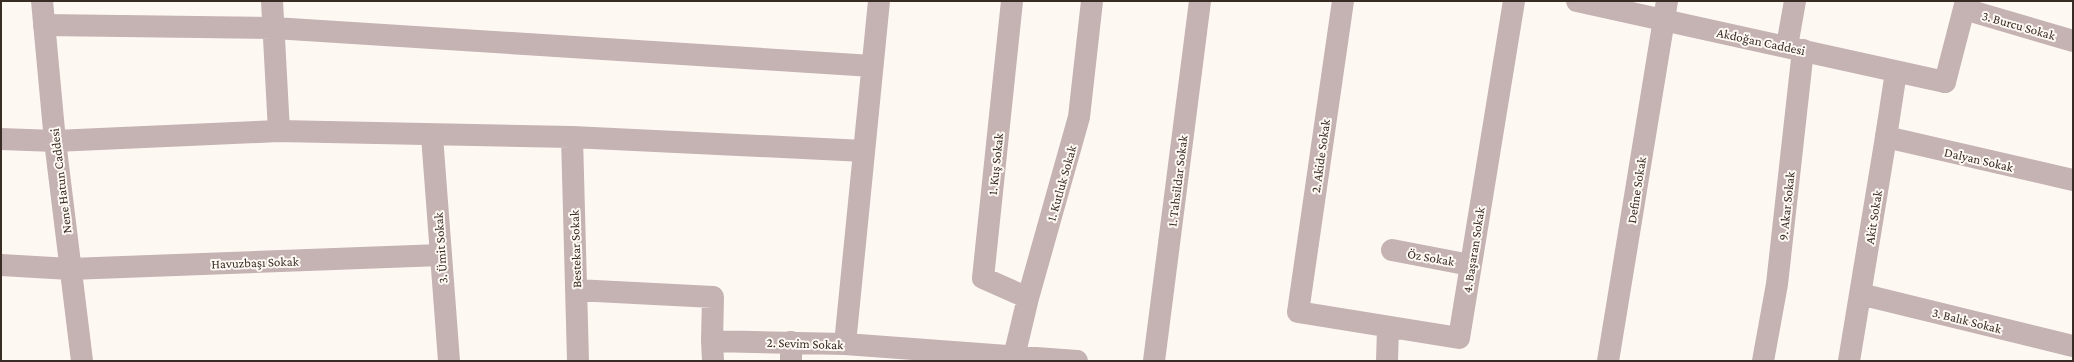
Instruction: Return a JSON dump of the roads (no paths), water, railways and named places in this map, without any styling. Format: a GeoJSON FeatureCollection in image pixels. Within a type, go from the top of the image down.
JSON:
{"type":"FeatureCollection","features":[{"type":"Feature","properties":{"kind":"street","name":"Nene Hatun Caddesi"},"geometry":{"type":"LineString","coordinates":[[42,1],[55,141],[82,361]]}},
{"type":"Feature","properties":{"kind":"street"},"geometry":{"type":"LineString","coordinates":[[272,1],[279,131]]}},
{"type":"Feature","properties":{"kind":"street"},"geometry":{"type":"LineString","coordinates":[[845,344],[879,1]]}},
{"type":"Feature","properties":{"kind":"street","name":"1. Kuş Sokak"},"geometry":{"type":"LineString","coordinates":[[1012,1],[983,278],[1028,298]]}},
{"type":"Feature","properties":{"kind":"street","name":"1. Kutluk Sokak"},"geometry":{"type":"LineString","coordinates":[[1013,359],[1028,298],[1079,117],[1092,1]]}},
{"type":"Feature","properties":{"kind":"street","name":"1. Tahsildar Sokak"},"geometry":{"type":"LineString","coordinates":[[1154,361],[1200,1]]}},
{"type":"Feature","properties":{"kind":"street","name":"2. Akide Sokak"},"geometry":{"type":"LineString","coordinates":[[1298,312],[1343,1]]}},
{"type":"Feature","properties":{"kind":"street","name":"4. Başaran Sokak"},"geometry":{"type":"LineString","coordinates":[[1298,312],[1388,328],[1458,338],[1514,1]]}},
{"type":"Feature","properties":{"kind":"street","name":"Akdoğan Caddesi"},"geometry":{"type":"LineString","coordinates":[[1577,1],[1666,10],[1795,48],[1945,82],[1965,5]]}},
{"type":"Feature","properties":{"kind":"street","name":"9. Akar Sokak"},"geometry":{"type":"LineString","coordinates":[[1763,361],[1777,284],[1795,48],[1795,1]]}},
{"type":"Feature","properties":{"kind":"street","name":"3. Burcu Sokak"},"geometry":{"type":"LineString","coordinates":[[1965,5],[2073,41]]}},
{"type":"Feature","properties":{"kind":"street","name":"Define Sokak"},"geometry":{"type":"LineString","coordinates":[[1608,361],[1666,10]]}},
{"type":"Feature","properties":{"kind":"street"},"geometry":{"type":"LineString","coordinates":[[44,25],[274,28],[872,66]]}},
{"type":"Feature","properties":{"kind":"street","name":"Akit Sokak"},"geometry":{"type":"LineString","coordinates":[[1849,361],[1896,72]]}},
{"type":"Feature","properties":{"kind":"street"},"geometry":{"type":"LineString","coordinates":[[1,139],[55,141],[279,131],[432,136],[572,137],[864,152]]}},
{"type":"Feature","properties":{"kind":"street","name":"3. Ümit Sokak"},"geometry":{"type":"LineString","coordinates":[[432,136],[449,361]]}},
{"type":"Feature","properties":{"kind":"street","name":"Bestekar Sokak"},"geometry":{"type":"LineString","coordinates":[[572,137],[578,361]]}},
{"type":"Feature","properties":{"kind":"street","name":"Dalyan Sokak"},"geometry":{"type":"LineString","coordinates":[[1886,137],[2073,180]]}},
{"type":"Feature","properties":{"kind":"street","name":"Öz Sokak"},"geometry":{"type":"LineString","coordinates":[[1392,250],[1470,264]]}},
{"type":"Feature","properties":{"kind":"street","name":"Havuzbaşı Sokak"},"geometry":{"type":"LineString","coordinates":[[1,265],[70,269],[441,255]]}},
{"type":"Feature","properties":{"kind":"street","name":"2. Sevim Sokak"},"geometry":{"type":"LineString","coordinates":[[576,290],[713,297],[712,351],[791,352],[845,344],[1013,359],[1077,361]]}},
{"type":"Feature","properties":{"kind":"street","name":"3. Balık Sokak"},"geometry":{"type":"LineString","coordinates":[[1860,294],[2073,346]]}},
{"type":"Feature","properties":{"kind":"street"},"geometry":{"type":"LineString","coordinates":[[1386,361],[1388,328]]}}]}
